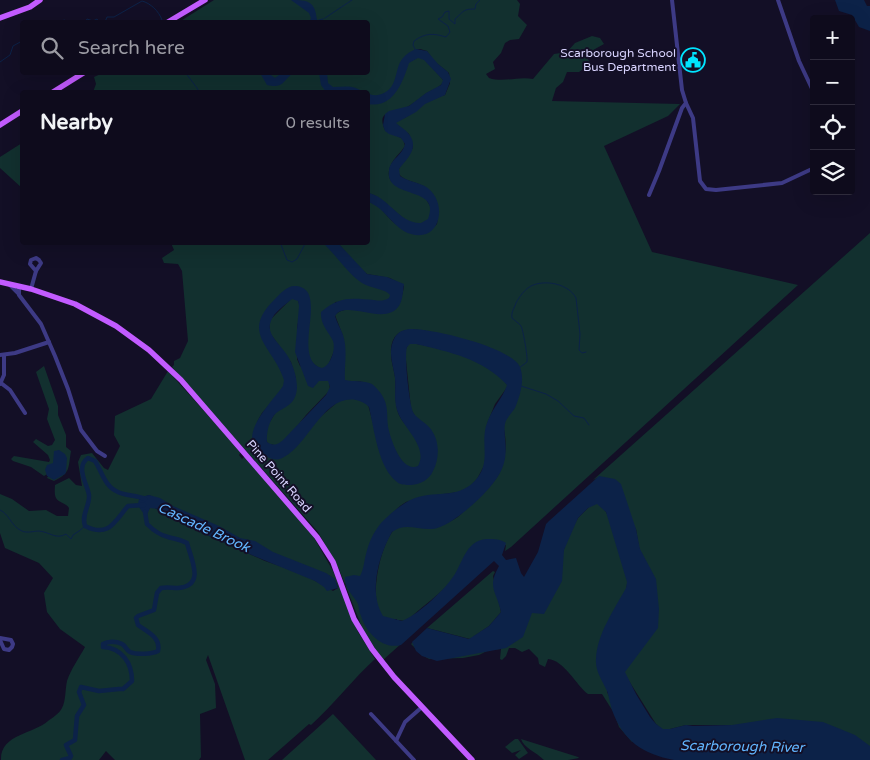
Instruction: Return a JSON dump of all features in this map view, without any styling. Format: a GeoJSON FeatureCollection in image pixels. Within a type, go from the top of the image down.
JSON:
{"type":"FeatureCollection","features":[{"type":"Feature","properties":{"kind":"main road"},"geometry":{"type":"LineString","coordinates":[[0,18],[40,0]]}},
{"type":"Feature","properties":{"kind":"main road"},"geometry":{"type":"LineString","coordinates":[[171,20],[203,0]]}},
{"type":"Feature","properties":{"kind":"main road"},"geometry":{"type":"LineString","coordinates":[[56,90],[80,75]]}},
{"type":"Feature","properties":{"kind":"main road"},"geometry":{"type":"LineString","coordinates":[[0,125],[20,112]]}},
{"type":"Feature","properties":{"kind":"main road","name":"Pine Point Road"},"geometry":{"type":"LineString","coordinates":[[0,282],[31,289],[64,300],[105,320],[144,346],[181,380],[317,536],[333,562],[356,624],[368,644],[382,664],[472,760]]}},
{"type":"Feature","properties":{"kind":"street"},"geometry":{"type":"LineString","coordinates":[[672,0],[682,90],[693,116],[700,181],[706,189],[716,190],[782,183],[810,170]]}},
{"type":"Feature","properties":{"kind":"street"},"geometry":{"type":"LineString","coordinates":[[778,0],[796,53],[810,83]]}},
{"type":"Feature","properties":{"kind":"street"},"geometry":{"type":"LineString","coordinates":[[649,195],[660,171],[682,108],[686,103]]}},
{"type":"Feature","properties":{"kind":"street"},"geometry":{"type":"LineString","coordinates":[[31,289],[36,271]]}},
{"type":"Feature","properties":{"kind":"street"},"geometry":{"type":"LineString","coordinates":[[8,284],[38,320],[65,381],[81,430],[97,451],[105,456]]}},
{"type":"Feature","properties":{"kind":"street"},"geometry":{"type":"LineString","coordinates":[[19,286],[19,295]]}},
{"type":"Feature","properties":{"kind":"street"},"geometry":{"type":"LineString","coordinates":[[25,413],[19,407],[10,390],[1,384],[4,375],[2,355],[22,352],[49,342]]}},
{"type":"Feature","properties":{"kind":"street"},"geometry":{"type":"LineString","coordinates":[[396,741],[405,722],[422,707]]}},
{"type":"Feature","properties":{"kind":"street"},"geometry":{"type":"LineString","coordinates":[[371,714],[414,760]]}},
{"type":"Feature","properties":{"kind":"green space"},"geometry":{"type":"Polygon","coordinates":[[[214,0],[517,0],[520,4],[518,16],[527,25],[519,39],[510,40],[505,43],[501,53],[493,62],[495,69],[486,74],[489,78],[506,80],[533,79],[554,54],[567,52],[575,43],[592,36],[600,38],[604,44],[595,49],[587,58],[591,63],[579,72],[567,72],[563,82],[556,88],[552,101],[680,104],[668,116],[604,146],[652,252],[798,285],[511,547],[505,551],[506,545],[501,547],[499,544],[502,541],[486,542],[475,546],[469,551],[457,574],[449,583],[439,594],[411,617],[397,622],[397,619],[384,618],[378,609],[376,585],[381,557],[390,535],[401,525],[432,528],[448,523],[461,515],[492,483],[499,474],[504,460],[506,444],[502,422],[516,400],[521,377],[517,367],[509,358],[485,347],[448,339],[448,336],[421,330],[403,331],[397,335],[392,342],[391,360],[395,377],[397,411],[421,442],[423,448],[420,464],[413,470],[409,470],[398,456],[386,427],[383,406],[372,387],[363,382],[344,383],[341,380],[344,364],[343,336],[335,315],[344,310],[354,309],[375,313],[393,310],[400,302],[404,286],[390,278],[367,274],[357,266],[340,245],[370,245],[370,202],[378,207],[397,225],[414,233],[426,232],[437,224],[438,212],[433,195],[425,187],[405,179],[398,173],[400,166],[413,146],[409,134],[394,122],[396,119],[405,118],[427,100],[445,95],[450,83],[449,73],[434,61],[427,51],[414,50],[444,81],[440,86],[426,93],[409,106],[388,113],[383,118],[385,130],[403,139],[405,146],[389,169],[391,181],[402,188],[423,194],[430,206],[430,219],[424,225],[417,225],[409,222],[376,196],[370,194],[370,90],[94,90],[96,84],[94,77],[98,75],[370,75],[370,20],[182,20],[214,0]]]}},
{"type":"Feature","properties":{"kind":"green space"},"geometry":{"type":"Polygon","coordinates":[[[20,144],[20,186],[0,168],[0,157],[20,144]]]}},
{"type":"Feature","properties":{"kind":"green space"},"geometry":{"type":"Polygon","coordinates":[[[870,233],[870,748],[741,725],[686,725],[662,729],[656,724],[624,673],[640,553],[636,529],[599,477],[593,480],[870,233]]]}},
{"type":"Feature","properties":{"kind":"green space"},"geometry":{"type":"Polygon","coordinates":[[[172,245],[328,245],[393,294],[387,301],[335,302],[334,351],[325,373],[308,359],[306,292],[265,312],[278,363],[285,380],[284,388],[258,420],[253,439],[265,454],[319,418],[340,400],[356,398],[367,401],[382,456],[426,479],[415,416],[411,409],[405,351],[409,343],[441,349],[478,361],[495,371],[508,386],[495,404],[487,424],[486,462],[477,479],[470,487],[459,492],[422,497],[400,506],[381,524],[363,576],[345,584],[402,643],[383,660],[363,630],[339,569],[318,532],[172,367],[174,361],[180,358],[188,341],[182,271],[178,264],[164,263],[162,258],[174,250],[172,245]]]}},
{"type":"Feature","properties":{"kind":"green space"},"geometry":{"type":"Polygon","coordinates":[[[292,298],[297,298],[301,309],[297,327],[297,359],[300,366],[329,381],[330,390],[306,415],[281,446],[268,444],[265,436],[268,425],[296,379],[291,362],[270,333],[269,321],[292,298]]]}},
{"type":"Feature","properties":{"kind":"green space"},"geometry":{"type":"Polygon","coordinates":[[[44,366],[58,406],[58,415],[66,435],[66,447],[71,451],[68,469],[54,481],[47,478],[51,472],[44,476],[31,467],[11,459],[14,456],[49,462],[50,460],[48,455],[33,442],[36,439],[48,446],[52,445],[55,440],[47,419],[49,409],[36,372],[44,366]]]}},
{"type":"Feature","properties":{"kind":"green space"},"geometry":{"type":"Polygon","coordinates":[[[168,371],[241,452],[239,455],[242,459],[245,456],[313,536],[333,571],[358,632],[375,659],[328,709],[268,760],[245,760],[208,655],[206,660],[215,684],[216,708],[200,714],[201,757],[199,760],[115,760],[106,751],[99,760],[1,760],[2,751],[12,740],[42,725],[61,710],[66,684],[85,647],[60,629],[47,612],[44,593],[53,578],[39,563],[5,548],[0,533],[0,494],[12,499],[29,511],[46,510],[57,516],[68,516],[69,508],[56,498],[55,485],[69,478],[76,485],[82,486],[78,462],[81,455],[92,453],[104,468],[108,470],[120,446],[114,435],[115,416],[151,399],[168,371]],[[149,495],[139,499],[145,516],[151,506],[196,530],[265,561],[303,574],[333,591],[338,588],[331,576],[322,574],[243,540],[149,495]]]}},
{"type":"Feature","properties":{"kind":"green space"},"geometry":{"type":"Polygon","coordinates":[[[598,502],[609,518],[628,579],[607,692],[635,739],[632,742],[619,727],[614,713],[602,694],[588,694],[565,668],[554,660],[548,659],[545,667],[539,664],[538,658],[529,649],[522,652],[515,648],[509,648],[502,660],[500,659],[501,649],[489,650],[479,655],[463,658],[429,659],[411,644],[414,641],[431,658],[530,613],[560,562],[568,536],[578,518],[591,505],[598,502]]]}},
{"type":"Feature","properties":{"kind":"green space"},"geometry":{"type":"Polygon","coordinates":[[[493,571],[495,572],[493,576],[501,612],[489,626],[470,639],[427,628],[493,571]]]}},
{"type":"Feature","properties":{"kind":"green space"},"geometry":{"type":"Polygon","coordinates":[[[333,714],[376,760],[282,760],[333,714]]]}},
{"type":"Feature","properties":{"kind":"green space"},"geometry":{"type":"Polygon","coordinates":[[[515,739],[518,739],[528,753],[519,759],[515,755],[521,750],[512,753],[505,747],[515,739]]]}},
{"type":"Feature","properties":{"kind":"green space"},"geometry":{"type":"Polygon","coordinates":[[[521,739],[579,758],[544,760],[527,747],[521,739]]]}},
{"type":"Feature","properties":{"kind":"water"},"geometry":{"type":"Polygon","coordinates":[[[291,0],[302,0],[310,3],[317,20],[310,20],[309,13],[291,0]]]}},
{"type":"Feature","properties":{"kind":"water"},"geometry":{"type":"Polygon","coordinates":[[[835,0],[864,0],[867,6],[870,6],[870,31],[859,27],[855,20],[855,15],[839,11],[835,0]]]}},
{"type":"Feature","properties":{"kind":"water"},"geometry":{"type":"Polygon","coordinates":[[[416,49],[427,51],[448,72],[451,79],[445,95],[425,104],[416,112],[396,123],[408,133],[413,143],[411,152],[399,169],[400,176],[428,188],[436,198],[439,206],[438,222],[428,233],[421,235],[411,234],[399,228],[380,209],[370,203],[370,194],[382,199],[406,219],[421,223],[428,219],[430,208],[427,201],[395,186],[390,180],[390,167],[405,144],[401,138],[385,131],[383,125],[385,114],[389,111],[409,106],[426,93],[441,85],[443,80],[424,60],[418,58],[409,63],[404,78],[396,92],[384,102],[370,104],[370,94],[378,95],[390,89],[400,63],[406,55],[416,49]]]}},
{"type":"Feature","properties":{"kind":"water"},"geometry":{"type":"Polygon","coordinates":[[[261,75],[271,75],[275,78],[279,75],[291,75],[280,85],[267,85],[261,75]]]}},
{"type":"Feature","properties":{"kind":"water"},"geometry":{"type":"Polygon","coordinates":[[[319,75],[327,75],[328,83],[333,87],[352,87],[359,90],[325,90],[321,85],[319,75]]]}},
{"type":"Feature","properties":{"kind":"water","name":"Scarborough River"},"geometry":{"type":"Polygon","coordinates":[[[325,245],[340,245],[367,274],[387,277],[404,284],[401,302],[394,311],[386,314],[377,314],[348,310],[340,311],[335,316],[342,333],[346,352],[345,380],[372,384],[383,397],[386,403],[388,427],[393,442],[399,455],[407,465],[412,467],[418,466],[420,453],[415,439],[402,421],[396,406],[391,347],[398,333],[412,329],[436,332],[470,340],[487,346],[514,360],[520,367],[521,372],[522,383],[519,398],[505,424],[506,451],[498,477],[475,503],[448,523],[432,529],[402,527],[392,532],[379,562],[377,574],[376,596],[383,616],[402,621],[435,598],[454,575],[469,549],[479,540],[495,539],[506,543],[502,555],[506,560],[516,558],[524,577],[538,552],[546,524],[599,476],[615,479],[621,484],[636,529],[640,549],[656,579],[659,609],[658,628],[625,672],[636,694],[656,724],[663,729],[670,729],[686,725],[732,725],[777,718],[823,722],[855,735],[870,746],[870,760],[674,760],[644,750],[628,738],[612,710],[596,663],[599,640],[626,588],[627,582],[606,512],[597,504],[588,508],[578,518],[564,550],[562,581],[544,614],[532,613],[523,637],[506,648],[437,661],[422,656],[416,651],[412,642],[427,628],[469,639],[489,626],[501,612],[493,584],[495,573],[499,566],[494,561],[401,645],[387,645],[371,634],[363,622],[358,604],[346,585],[345,577],[360,576],[368,546],[374,534],[381,523],[397,509],[415,498],[457,492],[471,484],[478,477],[484,465],[486,426],[507,385],[498,376],[465,358],[416,344],[410,344],[407,347],[407,379],[413,412],[433,432],[438,449],[437,460],[431,474],[427,479],[418,484],[402,484],[391,476],[381,458],[369,407],[363,402],[356,400],[345,400],[325,412],[293,451],[281,459],[275,460],[265,455],[253,442],[252,435],[258,420],[283,386],[284,380],[259,331],[264,312],[287,288],[296,286],[306,290],[310,299],[311,311],[308,339],[309,352],[313,362],[322,368],[325,367],[330,361],[334,345],[323,324],[321,312],[334,303],[346,299],[382,301],[389,298],[390,295],[385,291],[365,285],[347,270],[325,245]],[[292,299],[272,318],[270,326],[274,339],[291,362],[297,388],[292,402],[276,413],[271,420],[267,442],[275,445],[285,438],[326,395],[330,387],[328,381],[319,381],[313,388],[308,386],[295,352],[298,301],[292,299]]]}},
{"type":"Feature","properties":{"kind":"water"},"geometry":{"type":"Polygon","coordinates":[[[59,450],[67,458],[66,472],[54,480],[47,476],[45,470],[47,465],[53,463],[54,451],[59,450]]]}},
{"type":"Feature","properties":{"kind":"water"},"geometry":{"type":"Polygon","coordinates":[[[149,495],[160,498],[240,538],[255,541],[273,552],[326,573],[335,579],[338,588],[327,591],[315,581],[196,530],[159,509],[150,508],[146,517],[138,503],[141,497],[149,495]]]}},
{"type":"Feature","properties":{"kind":"waterway"},"geometry":{"type":"LineString","coordinates":[[325,18],[352,0]]}},
{"type":"Feature","properties":{"kind":"waterway"},"geometry":{"type":"LineString","coordinates":[[416,51],[413,45],[414,41],[418,38],[429,34],[446,37],[450,32],[448,26],[438,19],[445,12],[449,11],[449,19],[455,24],[455,19],[464,11],[475,9],[476,4],[480,0]]}},
{"type":"Feature","properties":{"kind":"waterway"},"geometry":{"type":"LineString","coordinates":[[106,20],[107,17],[114,17],[142,1],[154,8],[162,20]]}},
{"type":"Feature","properties":{"kind":"waterway"},"geometry":{"type":"LineString","coordinates":[[86,20],[90,20]]}},
{"type":"Feature","properties":{"kind":"waterway"},"geometry":{"type":"LineString","coordinates":[[0,62],[10,55],[13,46],[20,42]]}},
{"type":"Feature","properties":{"kind":"waterway"},"geometry":{"type":"LineString","coordinates":[[187,75],[198,90]]}},
{"type":"Feature","properties":{"kind":"waterway"},"geometry":{"type":"LineString","coordinates":[[281,245],[287,260],[292,262],[297,259],[304,245]]}},
{"type":"Feature","properties":{"kind":"waterway"},"geometry":{"type":"LineString","coordinates":[[519,368],[527,362],[526,350],[521,326],[512,318],[512,314],[522,293],[529,287],[537,284],[556,284],[573,293],[576,298],[580,334],[579,350],[582,353],[586,352]]}},
{"type":"Feature","properties":{"kind":"waterway"},"geometry":{"type":"LineString","coordinates":[[521,386],[546,394],[558,401],[574,416],[584,418],[589,425]]}},
{"type":"Feature","properties":{"kind":"waterway"},"geometry":{"type":"LineString","coordinates":[[144,505],[128,506],[115,523],[105,529],[93,529],[85,526],[84,518],[89,495],[82,470],[84,462],[88,458],[95,461],[107,483],[114,490],[145,499]]}},
{"type":"Feature","properties":{"kind":"waterway"},"geometry":{"type":"LineString","coordinates":[[0,510],[6,514],[17,528],[25,532],[39,531],[56,536],[66,534],[71,539],[73,535],[85,526]]}},
{"type":"Feature","properties":{"kind":"waterway","name":"Cascade Brook"},"geometry":{"type":"LineString","coordinates":[[62,760],[71,756],[66,745],[75,740],[77,716],[84,705],[79,692],[81,687],[99,691],[123,689],[132,681],[132,674],[125,658],[116,650],[103,647],[103,644],[117,642],[130,652],[136,654],[158,651],[155,638],[138,625],[136,618],[154,610],[157,593],[161,588],[187,586],[194,577],[193,564],[187,543],[162,535],[154,530],[147,524],[145,512]]}},
{"type":"Feature","properties":{"kind":"place","name":"Scarborough School Bus Department"},"geometry":{"type":"Point","coordinates":[693,60]}}]}
